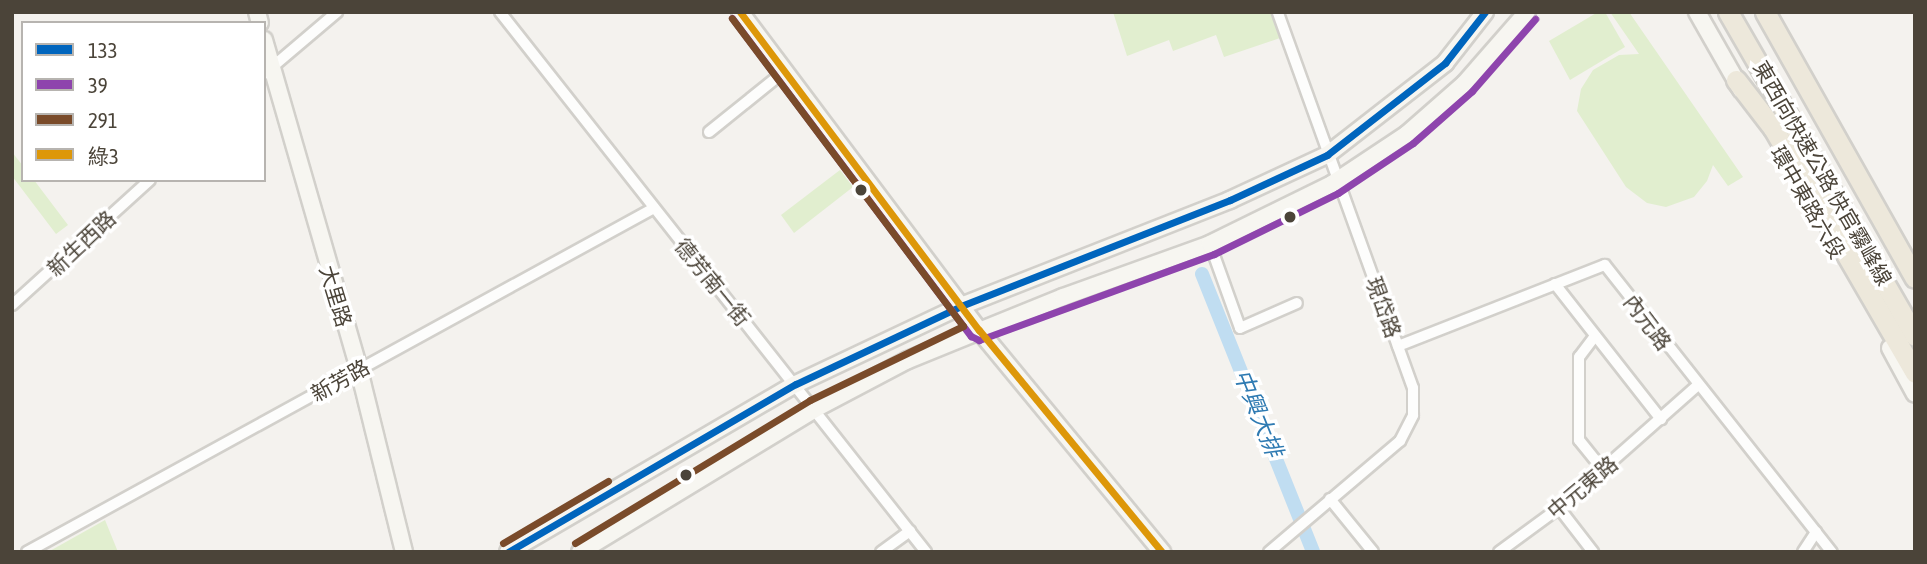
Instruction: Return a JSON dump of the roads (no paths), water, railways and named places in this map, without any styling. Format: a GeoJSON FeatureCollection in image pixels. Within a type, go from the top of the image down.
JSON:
{"type":"FeatureCollection","features":[{"type":"Feature","properties":{"kind":"highway","name":"東西向快速公路 快官霧峰線"},"geometry":{"type":"LineString","coordinates":[[1730,12],[1915,336]]}},
{"type":"Feature","properties":{"kind":"highway","name":"東西向快速公路 快官霧峰線"},"geometry":{"type":"LineString","coordinates":[[1765,12],[1915,278]]}},
{"type":"Feature","properties":{"kind":"highway"},"geometry":{"type":"LineString","coordinates":[[1736,80],[1787,152],[1915,373]]}},
{"type":"Feature","properties":{"kind":"street"},"geometry":{"type":"LineString","coordinates":[[268,70],[337,12]]}},
{"type":"Feature","properties":{"kind":"street","name":"德芳南一街"},"geometry":{"type":"LineString","coordinates":[[500,12],[926,552]]}},
{"type":"Feature","properties":{"kind":"street"},"geometry":{"type":"LineString","coordinates":[[740,12],[979,330],[1162,552]]}},
{"type":"Feature","properties":{"kind":"street","name":"現岱路"},"geometry":{"type":"LineString","coordinates":[[1269,552],[1407,430],[1413,388],[1338,180],[1326,155],[1278,12]]}},
{"type":"Feature","properties":{"kind":"street"},"geometry":{"type":"LineString","coordinates":[[508,552],[796,384],[961,306],[1230,200],[1326,155],[1445,63],[1485,12]]}},
{"type":"Feature","properties":{"kind":"street"},"geometry":{"type":"LineString","coordinates":[[580,552],[815,409],[908,360],[979,330],[1210,244],[1338,180],[1407,134],[1465,83],[1527,12]]}},
{"type":"Feature","properties":{"kind":"street","name":"環中東路六段"},"geometry":{"type":"LineString","coordinates":[[1697,12],[1915,394]]}},
{"type":"Feature","properties":{"kind":"street","name":"環中東路六段"},"geometry":{"type":"LineString","coordinates":[[1730,12],[1915,321]]}},
{"type":"Feature","properties":{"kind":"street","name":"大里路"},"geometry":{"type":"LineString","coordinates":[[268,70],[359,370],[404,552]]}},
{"type":"Feature","properties":{"kind":"street"},"geometry":{"type":"LineString","coordinates":[[709,132],[786,70]]}},
{"type":"Feature","properties":{"kind":"street","name":"新生西路"},"geometry":{"type":"LineString","coordinates":[[12,305],[148,182]]}},
{"type":"Feature","properties":{"kind":"street","name":"新芳路"},"geometry":{"type":"LineString","coordinates":[[27,552],[654,208]]}},
{"type":"Feature","properties":{"kind":"street"},"geometry":{"type":"LineString","coordinates":[[1210,244],[1240,328],[1297,303]]}},
{"type":"Feature","properties":{"kind":"street","name":"內元路"},"geometry":{"type":"LineString","coordinates":[[1398,346],[1605,265],[1697,386],[1832,552]]}},
{"type":"Feature","properties":{"kind":"street"},"geometry":{"type":"LineString","coordinates":[[1555,284],[1661,419]]}},
{"type":"Feature","properties":{"kind":"street"},"geometry":{"type":"LineString","coordinates":[[1595,336],[1580,357],[1579,440],[1603,470]]}},
{"type":"Feature","properties":{"kind":"street","name":"中元東路"},"geometry":{"type":"LineString","coordinates":[[1499,552],[1559,508],[1697,386]]}},
{"type":"Feature","properties":{"kind":"street"},"geometry":{"type":"LineString","coordinates":[[1331,499],[1373,552]]}},
{"type":"Feature","properties":{"kind":"street"},"geometry":{"type":"LineString","coordinates":[[1559,508],[1593,552]]}},
{"type":"Feature","properties":{"kind":"street"},"geometry":{"type":"LineString","coordinates":[[881,552],[909,531]]}},
{"type":"Feature","properties":{"kind":"street"},"geometry":{"type":"LineString","coordinates":[[1803,552],[1816,532]]}},
{"type":"Feature","properties":{"kind":"waterway","name":"中興大排"},"geometry":{"type":"LineString","coordinates":[[1202,274],[1313,552]]}}]}
